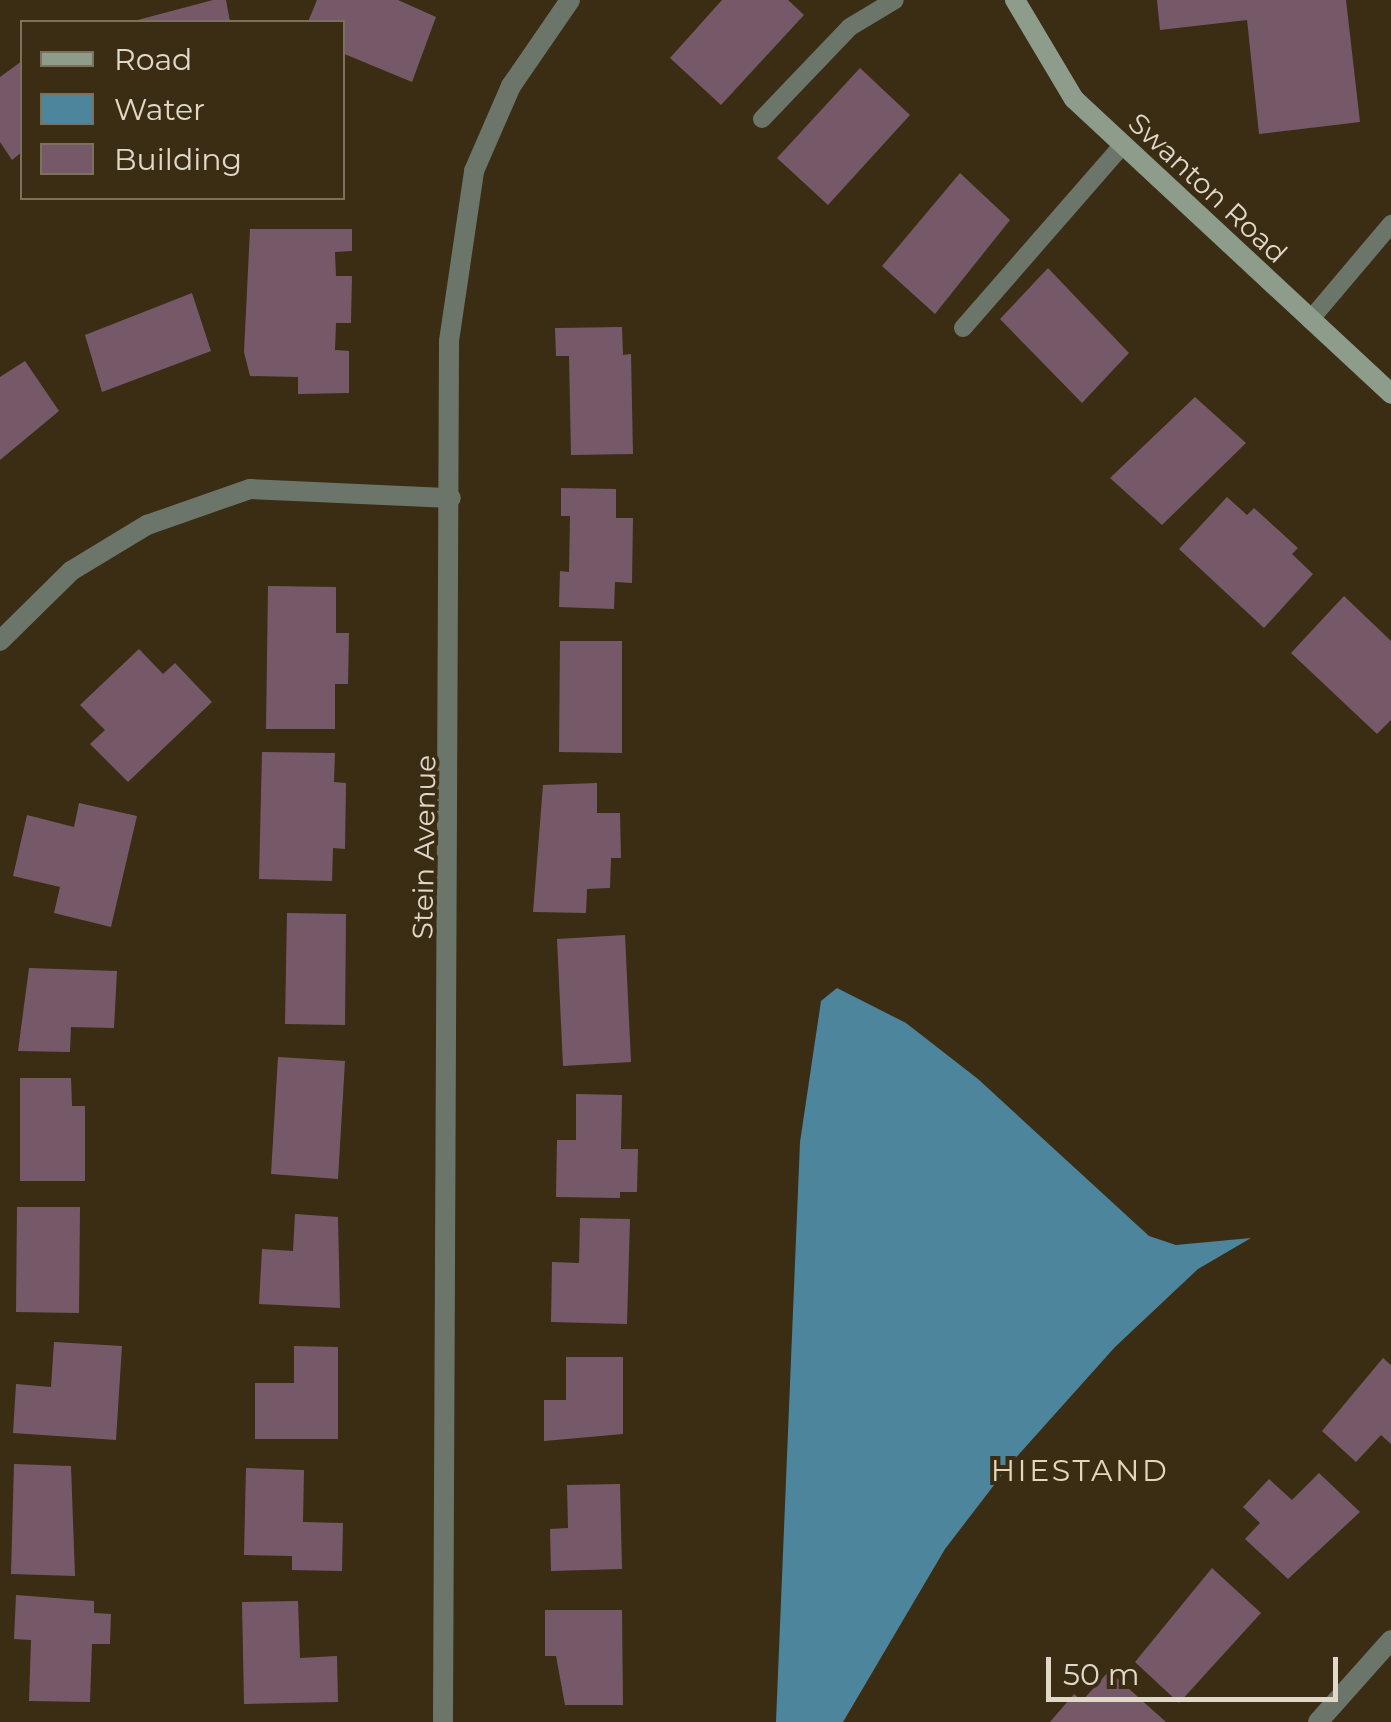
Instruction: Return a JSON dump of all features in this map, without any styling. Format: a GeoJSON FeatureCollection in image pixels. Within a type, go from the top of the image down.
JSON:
{"type":"FeatureCollection","features":[{"type":"Feature","properties":{"kind":"street","name":"Swanton Road"},"geometry":{"type":"LineString","coordinates":[[1015,0],[1074,99],[1121,147],[1391,394]]}},
{"type":"Feature","properties":{"kind":"street","name":"Stein Avenue"},"geometry":{"type":"LineString","coordinates":[[443,1722],[450,341],[465,211],[491,126],[558,4]]}},
{"type":"Feature","properties":{"kind":"street"},"geometry":{"type":"LineString","coordinates":[[0,641],[71,572],[132,534],[250,489],[451,498]]}},
{"type":"Feature","properties":{"kind":"street"},"geometry":{"type":"LineString","coordinates":[[1318,1722],[1391,1640]]}},
{"type":"Feature","properties":{"kind":"lane"},"geometry":{"type":"LineString","coordinates":[[762,119],[850,27],[895,0]]}},
{"type":"Feature","properties":{"kind":"lane"},"geometry":{"type":"LineString","coordinates":[[963,328],[1121,147]]}},
{"type":"Feature","properties":{"kind":"lane"},"geometry":{"type":"LineString","coordinates":[[1310,320],[1391,224]]}},
{"type":"Feature","properties":{"kind":"water"},"geometry":{"type":"Polygon","coordinates":[[[837,988],[906,1023],[978,1079],[1149,1236],[1176,1245],[1251,1238],[1198,1269],[1115,1347],[1011,1463],[945,1549],[843,1722],[776,1722],[800,1142],[821,1001],[837,988]]]}},
{"type":"Feature","properties":{"kind":"building"},"geometry":{"type":"Polygon","coordinates":[[[226,0],[230,20],[138,20],[226,0]]]}},
{"type":"Feature","properties":{"kind":"building"},"geometry":{"type":"Polygon","coordinates":[[[317,0],[398,0],[436,17],[412,82],[345,54],[345,20],[309,20],[317,0]]]}},
{"type":"Feature","properties":{"kind":"building"},"geometry":{"type":"Polygon","coordinates":[[[722,0],[788,0],[804,15],[721,105],[670,58],[722,0]]]}},
{"type":"Feature","properties":{"kind":"building"},"geometry":{"type":"Polygon","coordinates":[[[1157,0],[1346,0],[1360,122],[1259,134],[1247,20],[1160,30],[1157,0]]]}},
{"type":"Feature","properties":{"kind":"building"},"geometry":{"type":"Polygon","coordinates":[[[20,62],[20,154],[12,160],[0,142],[0,77],[20,62]]]}},
{"type":"Feature","properties":{"kind":"building"},"geometry":{"type":"Polygon","coordinates":[[[860,68],[910,115],[828,205],[777,158],[860,68]]]}},
{"type":"Feature","properties":{"kind":"building"},"geometry":{"type":"Polygon","coordinates":[[[960,173],[1010,220],[935,314],[882,266],[960,173]]]}},
{"type":"Feature","properties":{"kind":"building"},"geometry":{"type":"Polygon","coordinates":[[[250,229],[352,229],[352,251],[335,252],[336,276],[352,276],[351,323],[336,323],[335,350],[349,351],[349,393],[298,394],[298,377],[250,376],[244,352],[250,229]]]}},
{"type":"Feature","properties":{"kind":"building"},"geometry":{"type":"Polygon","coordinates":[[[1048,268],[1129,353],[1082,403],[1000,319],[1048,268]]]}},
{"type":"Feature","properties":{"kind":"building"},"geometry":{"type":"Polygon","coordinates":[[[192,293],[211,351],[102,392],[85,335],[192,293]]]}},
{"type":"Feature","properties":{"kind":"building"},"geometry":{"type":"Polygon","coordinates":[[[622,327],[623,355],[631,354],[633,454],[571,455],[569,356],[556,356],[555,328],[622,327]]]}},
{"type":"Feature","properties":{"kind":"building"},"geometry":{"type":"Polygon","coordinates":[[[25,361],[59,411],[0,460],[0,377],[25,361]]]}},
{"type":"Feature","properties":{"kind":"building"},"geometry":{"type":"Polygon","coordinates":[[[1195,397],[1246,443],[1162,525],[1110,478],[1195,397]]]}},
{"type":"Feature","properties":{"kind":"building"},"geometry":{"type":"Polygon","coordinates":[[[561,488],[616,489],[616,518],[633,518],[632,583],[615,582],[614,609],[559,607],[560,571],[569,572],[570,516],[561,516],[561,488]]]}},
{"type":"Feature","properties":{"kind":"building"},"geometry":{"type":"Polygon","coordinates":[[[1227,497],[1247,515],[1254,508],[1298,548],[1292,554],[1313,574],[1264,628],[1179,549],[1227,497]]]}},
{"type":"Feature","properties":{"kind":"building"},"geometry":{"type":"Polygon","coordinates":[[[268,586],[336,587],[336,633],[349,633],[348,684],[335,684],[335,729],[266,729],[268,586]]]}},
{"type":"Feature","properties":{"kind":"building"},"geometry":{"type":"Polygon","coordinates":[[[1344,596],[1391,641],[1391,720],[1377,734],[1291,653],[1344,596]]]}},
{"type":"Feature","properties":{"kind":"building"},"geometry":{"type":"Polygon","coordinates":[[[560,641],[622,641],[622,753],[559,752],[560,641]]]}},
{"type":"Feature","properties":{"kind":"building"},"geometry":{"type":"Polygon","coordinates":[[[139,649],[163,674],[175,663],[212,702],[128,782],[90,744],[105,730],[80,705],[139,649]]]}},
{"type":"Feature","properties":{"kind":"building"},"geometry":{"type":"Polygon","coordinates":[[[262,752],[335,753],[334,782],[346,783],[345,849],[333,848],[332,881],[259,879],[262,752]]]}},
{"type":"Feature","properties":{"kind":"building"},"geometry":{"type":"Polygon","coordinates":[[[597,783],[597,813],[620,813],[621,858],[611,858],[610,888],[587,889],[586,913],[533,912],[543,785],[597,783]]]}},
{"type":"Feature","properties":{"kind":"building"},"geometry":{"type":"Polygon","coordinates":[[[79,803],[137,816],[111,927],[54,913],[60,887],[13,876],[27,815],[74,827],[79,803]]]}},
{"type":"Feature","properties":{"kind":"building"},"geometry":{"type":"Polygon","coordinates":[[[287,913],[346,914],[345,1025],[285,1024],[287,913]]]}},
{"type":"Feature","properties":{"kind":"building"},"geometry":{"type":"Polygon","coordinates":[[[625,935],[631,1062],[563,1066],[557,939],[625,935]]]}},
{"type":"Feature","properties":{"kind":"building"},"geometry":{"type":"Polygon","coordinates":[[[29,968],[117,971],[114,1028],[71,1027],[70,1052],[18,1051],[29,968]]]}},
{"type":"Feature","properties":{"kind":"building"},"geometry":{"type":"Polygon","coordinates":[[[278,1057],[345,1061],[338,1179],[271,1174],[278,1057]]]}},
{"type":"Feature","properties":{"kind":"building"},"geometry":{"type":"Polygon","coordinates":[[[20,1078],[71,1078],[72,1106],[85,1106],[85,1181],[20,1181],[20,1078]]]}},
{"type":"Feature","properties":{"kind":"building"},"geometry":{"type":"Polygon","coordinates":[[[576,1094],[622,1095],[621,1149],[638,1149],[637,1192],[620,1192],[620,1198],[556,1197],[557,1140],[576,1140],[576,1094]]]}},
{"type":"Feature","properties":{"kind":"building"},"geometry":{"type":"Polygon","coordinates":[[[17,1207],[80,1207],[79,1313],[16,1312],[17,1207]]]}},
{"type":"Feature","properties":{"kind":"building"},"geometry":{"type":"Polygon","coordinates":[[[295,1214],[338,1217],[340,1308],[259,1304],[262,1249],[293,1251],[295,1214]]]}},
{"type":"Feature","properties":{"kind":"building"},"geometry":{"type":"Polygon","coordinates":[[[580,1218],[630,1219],[627,1324],[551,1322],[552,1262],[579,1263],[580,1218]]]}},
{"type":"Feature","properties":{"kind":"building"},"geometry":{"type":"Polygon","coordinates":[[[54,1342],[122,1346],[116,1440],[13,1433],[16,1384],[51,1387],[54,1342]]]}},
{"type":"Feature","properties":{"kind":"building"},"geometry":{"type":"Polygon","coordinates":[[[294,1346],[338,1347],[338,1439],[255,1439],[255,1383],[294,1383],[294,1346]]]}},
{"type":"Feature","properties":{"kind":"building"},"geometry":{"type":"Polygon","coordinates":[[[566,1357],[623,1357],[623,1434],[544,1441],[544,1400],[566,1400],[566,1357]]]}},
{"type":"Feature","properties":{"kind":"building"},"geometry":{"type":"Polygon","coordinates":[[[1383,1358],[1391,1365],[1391,1444],[1381,1435],[1356,1462],[1322,1431],[1383,1358]]]}},
{"type":"Feature","properties":{"kind":"building"},"geometry":{"type":"Polygon","coordinates":[[[14,1464],[71,1466],[75,1576],[11,1574],[14,1464]]]}},
{"type":"Feature","properties":{"kind":"building"},"geometry":{"type":"Polygon","coordinates":[[[246,1468],[304,1470],[303,1522],[343,1523],[342,1571],[292,1570],[292,1556],[244,1555],[246,1468]]]}},
{"type":"Feature","properties":{"kind":"building"},"geometry":{"type":"Polygon","coordinates":[[[1319,1473],[1360,1512],[1288,1579],[1245,1539],[1260,1523],[1243,1507],[1269,1479],[1292,1500],[1319,1473]]]}},
{"type":"Feature","properties":{"kind":"building"},"geometry":{"type":"Polygon","coordinates":[[[620,1484],[622,1569],[551,1571],[550,1529],[568,1528],[567,1485],[620,1484]]]}},
{"type":"Feature","properties":{"kind":"building"},"geometry":{"type":"Polygon","coordinates":[[[1212,1568],[1261,1613],[1179,1703],[1135,1662],[1212,1568]]]}},
{"type":"Feature","properties":{"kind":"building"},"geometry":{"type":"Polygon","coordinates":[[[16,1595],[94,1601],[94,1613],[111,1614],[110,1644],[92,1644],[90,1702],[29,1701],[31,1640],[14,1639],[16,1595]]]}},
{"type":"Feature","properties":{"kind":"building"},"geometry":{"type":"Polygon","coordinates":[[[298,1601],[300,1658],[337,1656],[338,1702],[244,1704],[242,1602],[298,1601]]]}},
{"type":"Feature","properties":{"kind":"building"},"geometry":{"type":"Polygon","coordinates":[[[545,1610],[622,1610],[623,1705],[565,1705],[556,1656],[545,1656],[545,1610]]]}},
{"type":"Feature","properties":{"kind":"building"},"geometry":{"type":"Polygon","coordinates":[[[1109,1671],[1166,1722],[1050,1722],[1074,1694],[1082,1701],[1109,1671]]]}},
{"type":"Feature","properties":{"kind":"district","name":"HIESTAND"},"geometry":{"type":"Point","coordinates":[1080,1471]}}]}
